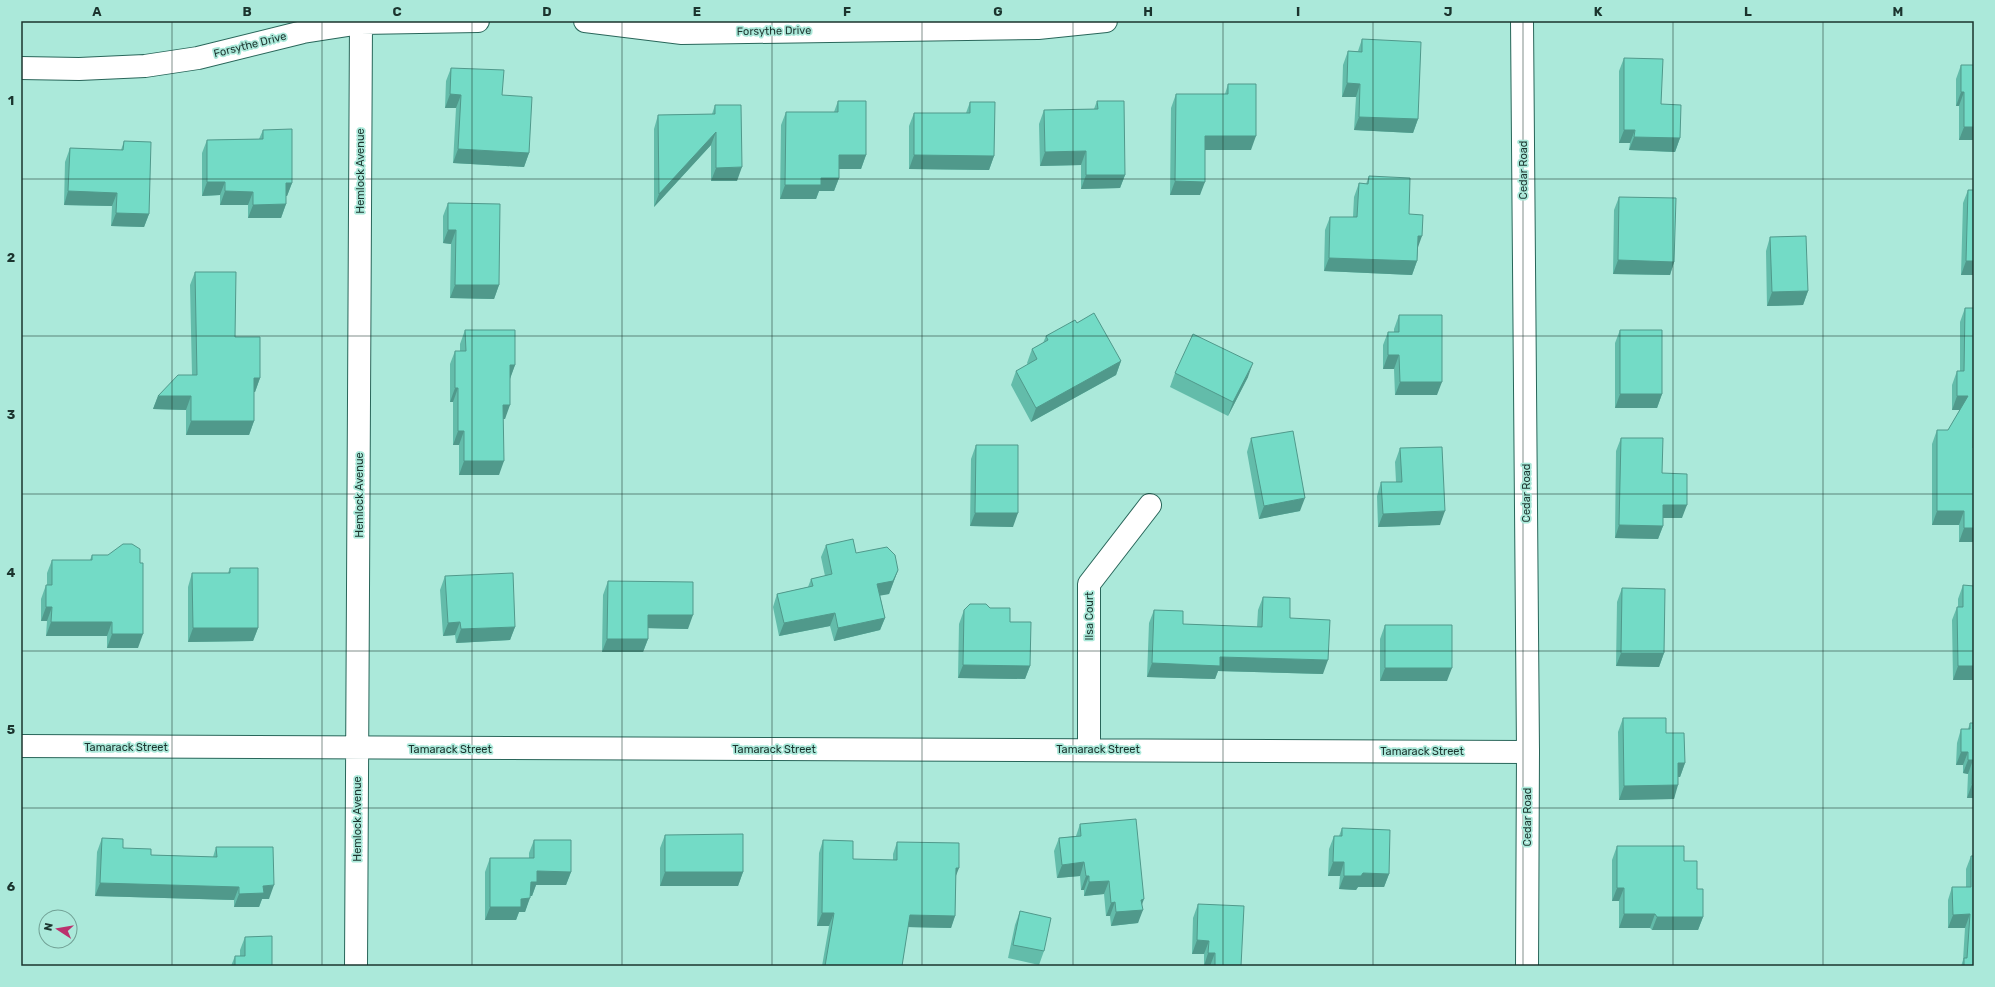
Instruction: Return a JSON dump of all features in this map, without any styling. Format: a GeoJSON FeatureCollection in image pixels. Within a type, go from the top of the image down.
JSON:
{"type":"FeatureCollection","features":[{"type":"Feature","properties":{"kind":"street","name":"Forsythe Drive"},"geometry":{"type":"LineString","coordinates":[[21,68],[79,69],[145,66],[198,58],[302,32],[361,23],[478,21]]}},
{"type":"Feature","properties":{"kind":"street","name":"Forsythe Drive"},"geometry":{"type":"LineString","coordinates":[[585,21],[682,33],[1038,28],[1106,21]]}},
{"type":"Feature","properties":{"kind":"street","name":"Cedar Road"},"geometry":{"type":"LineString","coordinates":[[1522,21],[1528,752],[1526,966]]}},
{"type":"Feature","properties":{"kind":"street","name":"Hemlock Avenue"},"geometry":{"type":"LineString","coordinates":[[356,966],[361,23]]}},
{"type":"Feature","properties":{"kind":"street","name":"Ilsa Court"},"geometry":{"type":"LineString","coordinates":[[1089,748],[1089,584],[1150,505]]}},
{"type":"Feature","properties":{"kind":"street","name":"Tamarack Street"},"geometry":{"type":"LineString","coordinates":[[21,746],[357,748],[1089,748],[1528,752]]}},
{"type":"Feature","properties":{"kind":"building"},"geometry":{"type":"Polygon","coordinates":[[[1362,39],[1421,42],[1418,119],[1359,117],[1360,84],[1347,83],[1348,51],[1362,52],[1362,39]]]}},
{"type":"Feature","properties":{"kind":"building"},"geometry":{"type":"Polygon","coordinates":[[[1624,58],[1663,59],[1661,104],[1681,105],[1680,138],[1634,137],[1635,130],[1624,130],[1624,58]]]}},
{"type":"Feature","properties":{"kind":"building"},"geometry":{"type":"Polygon","coordinates":[[[1961,65],[1974,65],[1974,127],[1964,127],[1964,92],[1961,92],[1961,65]]]}},
{"type":"Feature","properties":{"kind":"building"},"geometry":{"type":"Polygon","coordinates":[[[451,68],[504,70],[502,95],[532,97],[529,153],[458,149],[461,95],[450,94],[451,68]]]}},
{"type":"Feature","properties":{"kind":"building"},"geometry":{"type":"Polygon","coordinates":[[[1228,84],[1256,84],[1256,136],[1205,136],[1205,182],[1175,181],[1176,94],[1228,94],[1228,84]]]}},
{"type":"Feature","properties":{"kind":"building"},"geometry":{"type":"Polygon","coordinates":[[[838,101],[866,101],[866,155],[839,155],[839,178],[821,178],[821,185],[785,185],[786,112],[838,112],[838,101]]]}},
{"type":"Feature","properties":{"kind":"building"},"geometry":{"type":"Polygon","coordinates":[[[1097,101],[1124,101],[1125,175],[1086,175],[1086,151],[1045,152],[1044,110],[1098,109],[1097,101]]]}},
{"type":"Feature","properties":{"kind":"building"},"geometry":{"type":"Polygon","coordinates":[[[970,102],[995,102],[994,156],[914,155],[914,113],[970,113],[970,102]]]}},
{"type":"Feature","properties":{"kind":"building"},"geometry":{"type":"Polygon","coordinates":[[[715,105],[741,105],[742,167],[716,168],[716,132],[659,194],[658,115],[715,114],[715,105]]]}},
{"type":"Feature","properties":{"kind":"building"},"geometry":{"type":"Polygon","coordinates":[[[292,129],[292,183],[286,183],[286,204],[253,205],[253,192],[225,191],[225,182],[207,182],[207,140],[263,139],[263,130],[292,129]]]}},
{"type":"Feature","properties":{"kind":"building"},"geometry":{"type":"Polygon","coordinates":[[[124,141],[151,142],[149,214],[116,213],[117,193],[68,191],[70,148],[123,150],[124,141]]]}},
{"type":"Feature","properties":{"kind":"building"},"geometry":{"type":"Polygon","coordinates":[[[1369,176],[1410,178],[1409,214],[1423,215],[1422,236],[1418,236],[1417,261],[1329,258],[1330,217],[1357,217],[1359,183],[1368,184],[1369,176]]]}},
{"type":"Feature","properties":{"kind":"building"},"geometry":{"type":"Polygon","coordinates":[[[1968,190],[1974,190],[1974,261],[1966,261],[1968,190]]]}},
{"type":"Feature","properties":{"kind":"building"},"geometry":{"type":"Polygon","coordinates":[[[1619,197],[1676,198],[1674,262],[1618,260],[1619,197]]]}},
{"type":"Feature","properties":{"kind":"building"},"geometry":{"type":"Polygon","coordinates":[[[448,203],[500,204],[499,285],[455,285],[456,230],[448,230],[448,203]]]}},
{"type":"Feature","properties":{"kind":"building"},"geometry":{"type":"Polygon","coordinates":[[[1806,236],[1808,291],[1772,292],[1770,237],[1806,236]]]}},
{"type":"Feature","properties":{"kind":"building"},"geometry":{"type":"Polygon","coordinates":[[[195,272],[236,272],[235,337],[260,337],[260,378],[254,378],[254,421],[191,421],[191,396],[158,396],[178,375],[197,375],[195,272]]]}},
{"type":"Feature","properties":{"kind":"building"},"geometry":{"type":"Polygon","coordinates":[[[1965,308],[1974,308],[1974,528],[1964,528],[1964,511],[1937,511],[1937,430],[1948,430],[1968,396],[1957,396],[1957,371],[1964,371],[1965,308]]]}},
{"type":"Feature","properties":{"kind":"building"},"geometry":{"type":"Polygon","coordinates":[[[1094,313],[1121,361],[1036,408],[1016,371],[1037,359],[1032,349],[1048,340],[1046,336],[1075,320],[1077,323],[1094,313]]]}},
{"type":"Feature","properties":{"kind":"building"},"geometry":{"type":"Polygon","coordinates":[[[1399,315],[1442,315],[1442,382],[1400,382],[1399,355],[1388,355],[1388,332],[1399,332],[1399,315]]]}},
{"type":"Feature","properties":{"kind":"building"},"geometry":{"type":"Polygon","coordinates":[[[465,330],[515,330],[515,365],[510,365],[510,405],[503,405],[504,461],[464,461],[464,431],[458,431],[458,388],[455,388],[455,351],[466,351],[465,330]]]}},
{"type":"Feature","properties":{"kind":"building"},"geometry":{"type":"Polygon","coordinates":[[[1620,330],[1662,330],[1662,394],[1620,394],[1620,330]]]}},
{"type":"Feature","properties":{"kind":"building"},"geometry":{"type":"Polygon","coordinates":[[[1193,334],[1253,363],[1233,402],[1175,373],[1193,334]]]}},
{"type":"Feature","properties":{"kind":"building"},"geometry":{"type":"Polygon","coordinates":[[[1293,431],[1305,498],[1264,506],[1251,438],[1293,431]]]}},
{"type":"Feature","properties":{"kind":"building"},"geometry":{"type":"Polygon","coordinates":[[[1621,438],[1663,438],[1662,473],[1687,474],[1687,505],[1663,505],[1663,526],[1619,525],[1621,438]]]}},
{"type":"Feature","properties":{"kind":"building"},"geometry":{"type":"Polygon","coordinates":[[[976,445],[1018,445],[1018,513],[975,513],[976,445]]]}},
{"type":"Feature","properties":{"kind":"building"},"geometry":{"type":"Polygon","coordinates":[[[1442,447],[1445,511],[1383,514],[1381,482],[1402,482],[1400,448],[1442,447]]]}},
{"type":"Feature","properties":{"kind":"building"},"geometry":{"type":"Polygon","coordinates":[[[853,539],[856,553],[887,547],[895,555],[898,570],[893,581],[877,584],[885,618],[838,628],[835,613],[784,623],[777,594],[813,586],[811,579],[832,574],[826,545],[853,539]]]}},
{"type":"Feature","properties":{"kind":"building"},"geometry":{"type":"Polygon","coordinates":[[[123,544],[132,544],[140,549],[140,563],[143,563],[143,634],[112,634],[112,622],[51,622],[52,607],[46,607],[46,585],[52,585],[52,560],[92,560],[92,555],[108,555],[123,544]]]}},
{"type":"Feature","properties":{"kind":"building"},"geometry":{"type":"Polygon","coordinates":[[[230,568],[258,568],[258,628],[193,628],[192,573],[230,573],[230,568]]]}},
{"type":"Feature","properties":{"kind":"building"},"geometry":{"type":"Polygon","coordinates":[[[513,573],[515,627],[461,629],[460,622],[448,623],[445,576],[513,573]]]}},
{"type":"Feature","properties":{"kind":"building"},"geometry":{"type":"Polygon","coordinates":[[[608,581],[693,582],[693,615],[648,615],[648,639],[607,639],[608,581]]]}},
{"type":"Feature","properties":{"kind":"building"},"geometry":{"type":"Polygon","coordinates":[[[1963,585],[1974,586],[1974,666],[1958,666],[1957,607],[1963,607],[1963,585]]]}},
{"type":"Feature","properties":{"kind":"building"},"geometry":{"type":"Polygon","coordinates":[[[1622,588],[1665,589],[1664,653],[1621,653],[1622,588]]]}},
{"type":"Feature","properties":{"kind":"building"},"geometry":{"type":"Polygon","coordinates":[[[1263,597],[1290,598],[1290,618],[1330,620],[1328,660],[1220,657],[1220,666],[1152,663],[1154,610],[1183,611],[1183,624],[1262,627],[1263,597]]]}},
{"type":"Feature","properties":{"kind":"building"},"geometry":{"type":"Polygon","coordinates":[[[970,604],[986,604],[990,608],[1010,608],[1010,622],[1031,622],[1030,666],[963,665],[964,610],[970,604]]]}},
{"type":"Feature","properties":{"kind":"building"},"geometry":{"type":"Polygon","coordinates":[[[1385,625],[1452,625],[1452,668],[1385,668],[1385,625]]]}},
{"type":"Feature","properties":{"kind":"building"},"geometry":{"type":"Polygon","coordinates":[[[1623,718],[1666,718],[1666,733],[1684,733],[1685,763],[1678,763],[1678,785],[1624,786],[1623,718]]]}},
{"type":"Feature","properties":{"kind":"building"},"geometry":{"type":"Polygon","coordinates":[[[1970,723],[1974,723],[1974,785],[1972,784],[1973,760],[1968,760],[1968,752],[1961,752],[1961,729],[1970,729],[1970,723]]]}},
{"type":"Feature","properties":{"kind":"building"},"geometry":{"type":"Polygon","coordinates":[[[1136,819],[1144,899],[1141,900],[1143,910],[1116,912],[1115,902],[1111,903],[1109,881],[1089,882],[1089,876],[1086,876],[1084,862],[1062,865],[1059,838],[1081,836],[1080,824],[1136,819]]]}},
{"type":"Feature","properties":{"kind":"building"},"geometry":{"type":"Polygon","coordinates":[[[1342,828],[1390,830],[1389,874],[1363,873],[1361,876],[1344,876],[1344,862],[1333,862],[1334,836],[1342,836],[1342,828]]]}},
{"type":"Feature","properties":{"kind":"building"},"geometry":{"type":"Polygon","coordinates":[[[743,834],[743,872],[665,872],[665,835],[743,834]]]}},
{"type":"Feature","properties":{"kind":"building"},"geometry":{"type":"Polygon","coordinates":[[[102,838],[123,839],[123,848],[151,849],[151,855],[217,857],[216,847],[273,847],[274,885],[263,886],[264,893],[239,894],[239,887],[100,883],[102,838]]]}},
{"type":"Feature","properties":{"kind":"building"},"geometry":{"type":"Polygon","coordinates":[[[534,840],[571,840],[571,872],[537,871],[537,882],[531,882],[530,898],[521,899],[521,907],[490,907],[490,858],[534,858],[534,840]]]}},
{"type":"Feature","properties":{"kind":"building"},"geometry":{"type":"Polygon","coordinates":[[[823,840],[853,841],[853,859],[897,860],[897,842],[959,843],[959,868],[956,868],[955,916],[910,915],[902,966],[825,966],[834,913],[822,913],[823,840]]]}},
{"type":"Feature","properties":{"kind":"building"},"geometry":{"type":"Polygon","coordinates":[[[1617,846],[1684,846],[1684,861],[1697,861],[1697,889],[1703,889],[1703,917],[1657,917],[1655,914],[1624,914],[1624,888],[1617,888],[1617,846]]]}},
{"type":"Feature","properties":{"kind":"building"},"geometry":{"type":"Polygon","coordinates":[[[1971,856],[1974,856],[1974,966],[1964,966],[1964,958],[1967,958],[1970,914],[1953,915],[1952,887],[1971,887],[1971,856]]]}},
{"type":"Feature","properties":{"kind":"building"},"geometry":{"type":"Polygon","coordinates":[[[1198,904],[1244,906],[1241,966],[1215,966],[1215,953],[1208,953],[1209,941],[1197,940],[1198,904]]]}},
{"type":"Feature","properties":{"kind":"building"},"geometry":{"type":"Polygon","coordinates":[[[1020,911],[1051,918],[1044,951],[1013,945],[1020,911]]]}},
{"type":"Feature","properties":{"kind":"building"},"geometry":{"type":"Polygon","coordinates":[[[272,936],[272,966],[235,966],[235,956],[245,956],[245,937],[272,936]]]}}]}
